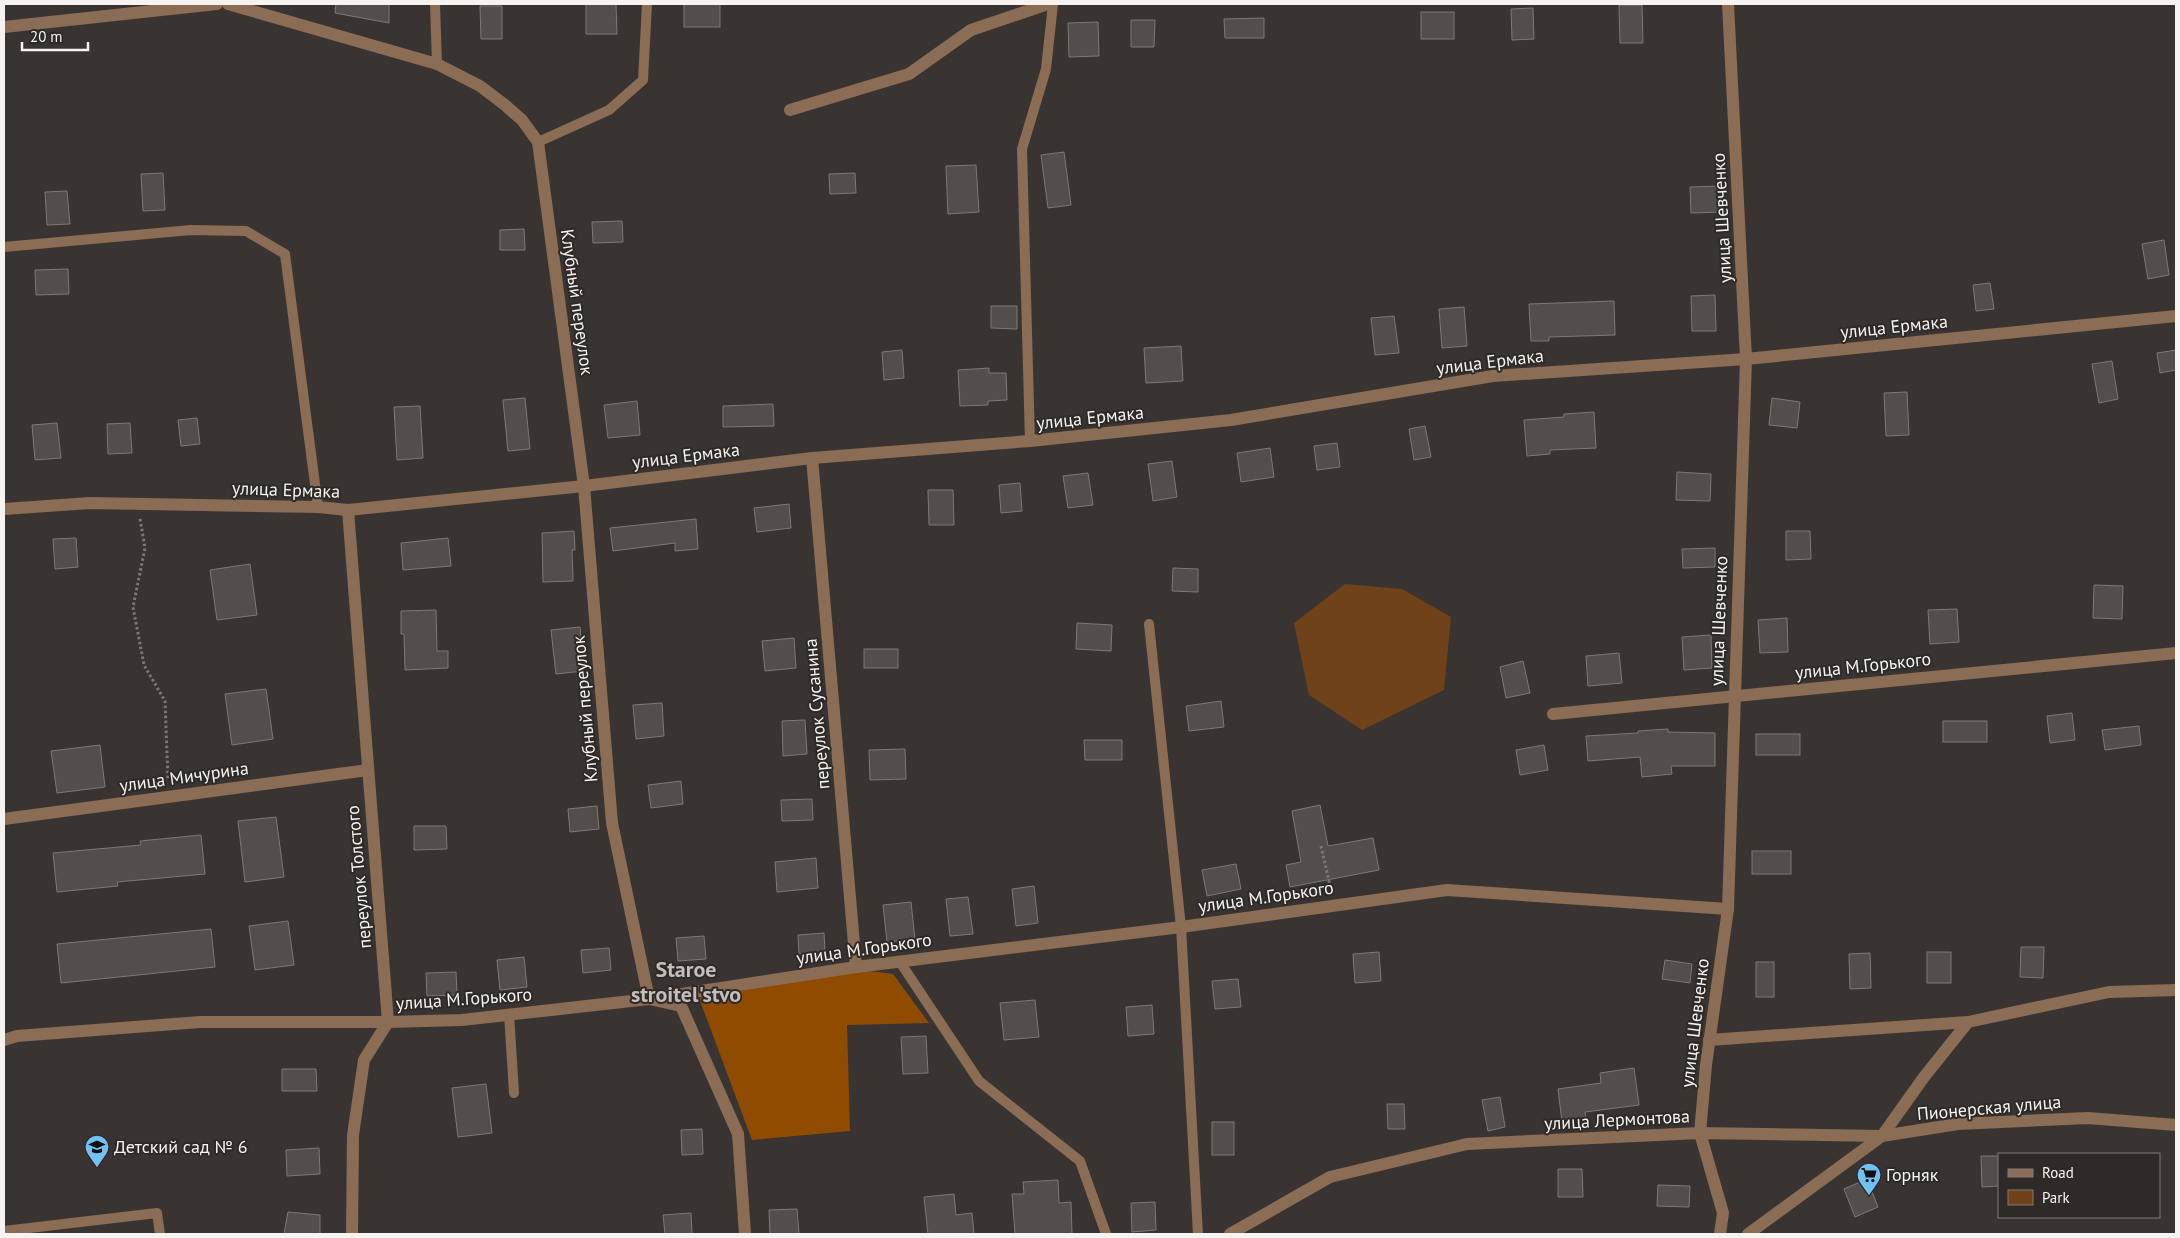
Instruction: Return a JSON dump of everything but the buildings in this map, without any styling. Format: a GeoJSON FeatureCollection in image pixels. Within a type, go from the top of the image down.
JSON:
{"type":"FeatureCollection","features":[{"type":"Feature","properties":{"kind":"street"},"geometry":{"type":"LineString","coordinates":[[4,27],[217,4]]}},
{"type":"Feature","properties":{"kind":"street"},"geometry":{"type":"LineString","coordinates":[[228,4],[437,64],[480,86],[505,105],[522,120],[538,142]]}},
{"type":"Feature","properties":{"kind":"street"},"geometry":{"type":"LineString","coordinates":[[790,110],[909,74],[971,30],[1048,4]]}},
{"type":"Feature","properties":{"kind":"street","name":"улица Шевченко"},"geometry":{"type":"LineString","coordinates":[[1720,1234],[1723,1213],[1700,1133],[1709,1040],[1728,909],[1746,359],[1728,4]]}},
{"type":"Feature","properties":{"kind":"street","name":"Клубный переулок"},"geometry":{"type":"LineString","coordinates":[[538,142],[584,486],[612,823],[649,999]]}},
{"type":"Feature","properties":{"kind":"street","name":"улица Ермака"},"geometry":{"type":"LineString","coordinates":[[4,509],[90,503],[318,507],[348,510],[584,486],[812,458],[1030,441],[1231,420],[1493,376],[1746,359],[2176,316]]}},
{"type":"Feature","properties":{"kind":"street","name":"переулок Сусанина"},"geometry":{"type":"LineString","coordinates":[[812,458],[856,967]]}},
{"type":"Feature","properties":{"kind":"street","name":"переулок Толстого"},"geometry":{"type":"LineString","coordinates":[[348,510],[388,1022]]}},
{"type":"Feature","properties":{"kind":"street","name":"улица М.Горького"},"geometry":{"type":"LineString","coordinates":[[1553,714],[2176,653]]}},
{"type":"Feature","properties":{"kind":"street","name":"улица Мичурина"},"geometry":{"type":"LineString","coordinates":[[4,819],[368,770]]}},
{"type":"Feature","properties":{"kind":"street","name":"улица М.Горького"},"geometry":{"type":"LineString","coordinates":[[4,1040],[17,1036],[200,1022],[462,1020],[649,999],[856,967],[1181,927],[1447,890],[1728,909]]}},
{"type":"Feature","properties":{"kind":"street"},"geometry":{"type":"LineString","coordinates":[[1709,1040],[1968,1022],[2109,992],[2176,990]]}},
{"type":"Feature","properties":{"kind":"street"},"geometry":{"type":"LineString","coordinates":[[649,999],[681,1006],[738,1134],[745,1234]]}},
{"type":"Feature","properties":{"kind":"street"},"geometry":{"type":"LineString","coordinates":[[352,1234],[352,1134],[364,1060],[388,1022]]}},
{"type":"Feature","properties":{"kind":"street"},"geometry":{"type":"LineString","coordinates":[[1882,1136],[1968,1022]]}},
{"type":"Feature","properties":{"kind":"street","name":"Пионерская улица"},"geometry":{"type":"LineString","coordinates":[[1748,1234],[1882,1136],[1958,1124],[2088,1118],[2176,1125]]}},
{"type":"Feature","properties":{"kind":"street","name":"улица Лермонтова"},"geometry":{"type":"LineString","coordinates":[[1230,1234],[1330,1177],[1467,1144],[1700,1133],[1882,1136]]}},
{"type":"Feature","properties":{"kind":"lane"},"geometry":{"type":"LineString","coordinates":[[435,4],[437,64]]}},
{"type":"Feature","properties":{"kind":"lane"},"geometry":{"type":"LineString","coordinates":[[538,142],[609,110],[643,80],[647,4]]}},
{"type":"Feature","properties":{"kind":"lane"},"geometry":{"type":"LineString","coordinates":[[1030,441],[1022,149],[1046,69],[1053,4]]}},
{"type":"Feature","properties":{"kind":"lane"},"geometry":{"type":"LineString","coordinates":[[4,247],[191,230],[246,231],[285,254],[318,507]]}},
{"type":"Feature","properties":{"kind":"lane"},"geometry":{"type":"LineString","coordinates":[[1149,624],[1181,927],[1198,1234]]}},
{"type":"Feature","properties":{"kind":"lane"},"geometry":{"type":"LineString","coordinates":[[900,962],[979,1081],[1080,1161],[1106,1234]]}},
{"type":"Feature","properties":{"kind":"lane"},"geometry":{"type":"LineString","coordinates":[[509,1014],[514,1093]]}},
{"type":"Feature","properties":{"kind":"lane"},"geometry":{"type":"LineString","coordinates":[[4,1231],[157,1213],[160,1234]]}},
{"type":"Feature","properties":{"kind":"path"},"geometry":{"type":"LineString","coordinates":[[137,504],[145,548],[133,607],[144,665],[165,702],[168,797]]}},
{"type":"Feature","properties":{"kind":"path"},"geometry":{"type":"LineString","coordinates":[[1321,846],[1335,905]]}},
{"type":"Feature","properties":{"kind":"green space"},"geometry":{"type":"Polygon","coordinates":[[[1345,584],[1402,589],[1451,617],[1444,690],[1362,730],[1309,695],[1294,623],[1345,584]]]}},
{"type":"Feature","properties":{"kind":"shaded area"},"geometry":{"type":"Polygon","coordinates":[[[862,970],[893,974],[929,1023],[847,1025],[850,1131],[752,1140],[699,998],[862,970]]]}},
{"type":"Feature","properties":{"kind":"place","name":"Детский сад № 6"},"geometry":{"type":"Point","coordinates":[97,1168]}},
{"type":"Feature","properties":{"kind":"place","name":"Горняк"},"geometry":{"type":"Point","coordinates":[1869,1196]}},
{"type":"Feature","properties":{"kind":"district","name":"Staroe stroitel'stvo"},"geometry":{"type":"Point","coordinates":[686,982]}}]}
